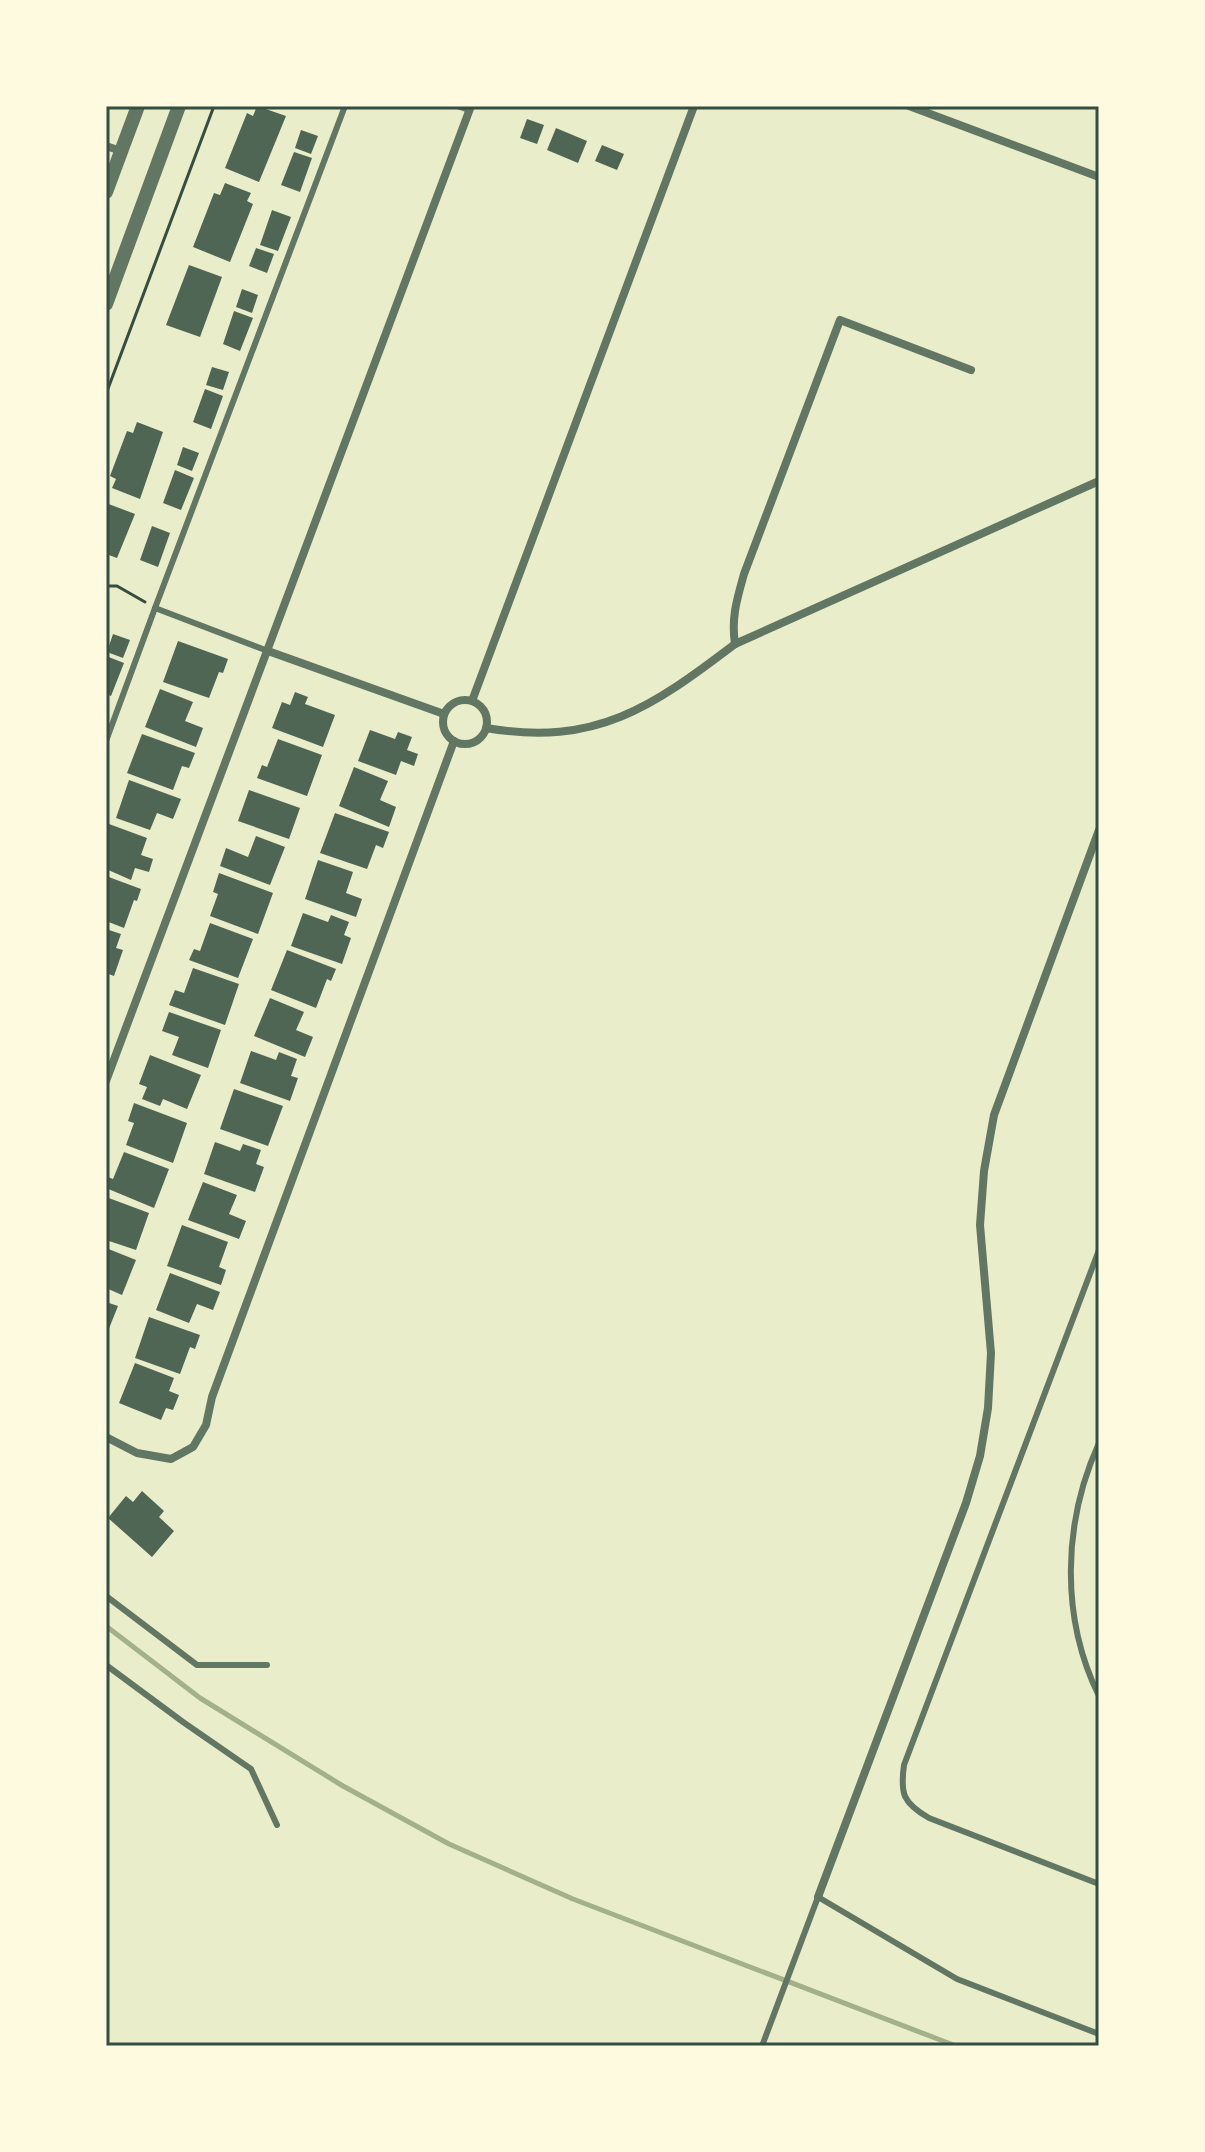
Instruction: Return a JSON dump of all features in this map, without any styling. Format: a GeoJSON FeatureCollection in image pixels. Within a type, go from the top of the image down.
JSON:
{"type":"FeatureCollection","features":[{"type":"Feature","properties":{"kind":"street"},"geometry":{"type":"LineString","coordinates":[[106,192],[138,106]]}},
{"type":"Feature","properties":{"kind":"street"},"geometry":{"type":"LineString","coordinates":[[106,304],[179,106]]}},
{"type":"Feature","properties":{"kind":"street"},"geometry":{"type":"LineString","coordinates":[[472,701],[694,106]]}},
{"type":"Feature","properties":{"kind":"street"},"geometry":{"type":"LineString","coordinates":[[909,106],[1099,177]]}},
{"type":"Feature","properties":{"kind":"street"},"geometry":{"type":"LineString","coordinates":[[106,1081],[470,108]]}},
{"type":"Feature","properties":{"kind":"street"},"geometry":{"type":"LineString","coordinates":[[106,146],[121,151]]}},
{"type":"Feature","properties":{"kind":"street"},"geometry":{"type":"LineString","coordinates":[[735,644],[732,623],[734,607],[744,574],[840,320],[971,370]]}},
{"type":"Feature","properties":{"kind":"street"},"geometry":{"type":"LineString","coordinates":[[486,728],[527,733],[552,732],[607,723],[657,700],[735,644],[1099,481]]}},
{"type":"Feature","properties":{"kind":"street"},"geometry":{"type":"LineString","coordinates":[[268,651],[444,714]]}},
{"type":"Feature","properties":{"kind":"street"},"geometry":{"type":"LineString","coordinates":[[464,699],[472,701],[484,710],[486,728],[472,743],[454,741],[445,732],[444,714],[453,703],[464,699]]}},
{"type":"Feature","properties":{"kind":"street"},"geometry":{"type":"LineString","coordinates":[[106,1437],[137,1453],[171,1459],[193,1447],[206,1425],[212,1397],[454,741]]}},
{"type":"Feature","properties":{"kind":"street"},"geometry":{"type":"LineString","coordinates":[[818,1897],[966,1503],[980,1456],[988,1408],[991,1353],[980,1225],[984,1171],[994,1115],[1099,830]]}},
{"type":"Feature","properties":{"kind":"lane"},"geometry":{"type":"LineString","coordinates":[[106,741],[345,106]]}},
{"type":"Feature","properties":{"kind":"lane"},"geometry":{"type":"LineString","coordinates":[[457,106],[470,108]]}},
{"type":"Feature","properties":{"kind":"lane"},"geometry":{"type":"LineString","coordinates":[[155,608],[268,651]]}},
{"type":"Feature","properties":{"kind":"lane"},"geometry":{"type":"LineString","coordinates":[[1099,1250],[904,1765],[901,1785],[905,1800],[929,1818],[1099,1884]]}},
{"type":"Feature","properties":{"kind":"lane"},"geometry":{"type":"LineString","coordinates":[[1099,1443],[1080,1490],[1071,1556],[1075,1618],[1082,1656],[1099,1696]]}},
{"type":"Feature","properties":{"kind":"lane"},"geometry":{"type":"LineString","coordinates":[[106,1596],[197,1665],[267,1665]]}},
{"type":"Feature","properties":{"kind":"lane"},"geometry":{"type":"LineString","coordinates":[[106,1665],[251,1769],[277,1825]]}},
{"type":"Feature","properties":{"kind":"lane"},"geometry":{"type":"LineString","coordinates":[[762,2046],[818,1897],[957,1979],[1099,2034]]}},
{"type":"Feature","properties":{"kind":"path"},"geometry":{"type":"LineString","coordinates":[[106,394],[214,106]]}},
{"type":"Feature","properties":{"kind":"path"},"geometry":{"type":"LineString","coordinates":[[106,586],[117,586],[155,608]]}},
{"type":"Feature","properties":{"kind":"building"},"geometry":{"type":"Polygon","coordinates":[[[257,106],[286,116],[259,182],[225,168],[247,113],[253,116],[257,106]]]}},
{"type":"Feature","properties":{"kind":"building"},"geometry":{"type":"Polygon","coordinates":[[[527,119],[544,125],[537,144],[520,138],[527,119]]]}},
{"type":"Feature","properties":{"kind":"building"},"geometry":{"type":"Polygon","coordinates":[[[556,128],[587,141],[578,163],[547,150],[556,128]]]}},
{"type":"Feature","properties":{"kind":"building"},"geometry":{"type":"Polygon","coordinates":[[[301,130],[318,136],[311,154],[295,148],[301,130]]]}},
{"type":"Feature","properties":{"kind":"building"},"geometry":{"type":"Polygon","coordinates":[[[602,145],[624,154],[617,170],[595,161],[602,145]]]}},
{"type":"Feature","properties":{"kind":"building"},"geometry":{"type":"Polygon","coordinates":[[[294,152],[312,158],[300,192],[281,185],[294,152]]]}},
{"type":"Feature","properties":{"kind":"building"},"geometry":{"type":"Polygon","coordinates":[[[225,183],[251,193],[247,201],[253,204],[230,262],[193,247],[214,193],[220,195],[225,183]]]}},
{"type":"Feature","properties":{"kind":"building"},"geometry":{"type":"Polygon","coordinates":[[[272,210],[291,217],[278,251],[260,245],[272,210]]]}},
{"type":"Feature","properties":{"kind":"building"},"geometry":{"type":"Polygon","coordinates":[[[256,248],[274,254],[267,273],[249,266],[256,248]]]}},
{"type":"Feature","properties":{"kind":"building"},"geometry":{"type":"Polygon","coordinates":[[[189,265],[222,277],[200,337],[166,325],[189,265]]]}},
{"type":"Feature","properties":{"kind":"building"},"geometry":{"type":"Polygon","coordinates":[[[242,289],[258,295],[252,313],[236,307],[242,289]]]}},
{"type":"Feature","properties":{"kind":"building"},"geometry":{"type":"Polygon","coordinates":[[[234,311],[253,318],[240,351],[223,344],[234,311]]]}},
{"type":"Feature","properties":{"kind":"building"},"geometry":{"type":"Polygon","coordinates":[[[212,367],[229,372],[223,390],[206,385],[212,367]]]}},
{"type":"Feature","properties":{"kind":"building"},"geometry":{"type":"Polygon","coordinates":[[[205,389],[223,396],[211,429],[193,422],[205,389]]]}},
{"type":"Feature","properties":{"kind":"building"},"geometry":{"type":"Polygon","coordinates":[[[137,422],[163,432],[140,499],[112,488],[116,479],[110,476],[127,431],[133,433],[137,422]]]}},
{"type":"Feature","properties":{"kind":"building"},"geometry":{"type":"Polygon","coordinates":[[[183,447],[199,453],[192,471],[177,465],[183,447]]]}},
{"type":"Feature","properties":{"kind":"building"},"geometry":{"type":"Polygon","coordinates":[[[175,470],[194,478],[181,510],[163,503],[175,470]]]}},
{"type":"Feature","properties":{"kind":"building"},"geometry":{"type":"Polygon","coordinates":[[[106,503],[135,514],[117,558],[106,554],[106,503]]]}},
{"type":"Feature","properties":{"kind":"building"},"geometry":{"type":"Polygon","coordinates":[[[152,526],[170,533],[158,567],[140,560],[152,526]]]}},
{"type":"Feature","properties":{"kind":"building"},"geometry":{"type":"Polygon","coordinates":[[[113,634],[130,640],[123,658],[107,652],[113,634]]]}},
{"type":"Feature","properties":{"kind":"building"},"geometry":{"type":"Polygon","coordinates":[[[178,641],[228,659],[209,698],[163,682],[178,641]]]}},
{"type":"Feature","properties":{"kind":"building"},"geometry":{"type":"Polygon","coordinates":[[[106,656],[124,663],[111,696],[106,694],[106,656]]]}},
{"type":"Feature","properties":{"kind":"building"},"geometry":{"type":"Polygon","coordinates":[[[160,689],[193,702],[185,721],[203,728],[196,747],[145,727],[160,689]]]}},
{"type":"Feature","properties":{"kind":"building"},"geometry":{"type":"Polygon","coordinates":[[[295,692],[308,697],[305,704],[335,715],[323,747],[272,728],[282,702],[290,705],[295,692]]]}},
{"type":"Feature","properties":{"kind":"building"},"geometry":{"type":"Polygon","coordinates":[[[370,730],[395,739],[398,732],[412,737],[407,750],[418,754],[414,766],[401,761],[396,775],[358,761],[370,730]]]}},
{"type":"Feature","properties":{"kind":"building"},"geometry":{"type":"Polygon","coordinates":[[[142,734],[195,753],[189,768],[182,766],[173,790],[127,773],[142,734]]]}},
{"type":"Feature","properties":{"kind":"building"},"geometry":{"type":"Polygon","coordinates":[[[278,739],[322,755],[307,796],[257,778],[262,765],[267,767],[278,739]]]}},
{"type":"Feature","properties":{"kind":"building"},"geometry":{"type":"Polygon","coordinates":[[[354,767],[388,781],[380,800],[396,807],[389,827],[339,806],[354,767]]]}},
{"type":"Feature","properties":{"kind":"building"},"geometry":{"type":"Polygon","coordinates":[[[129,780],[181,799],[173,819],[157,813],[150,830],[116,818],[129,780]]]}},
{"type":"Feature","properties":{"kind":"building"},"geometry":{"type":"Polygon","coordinates":[[[249,790],[300,808],[289,839],[238,821],[249,790]]]}},
{"type":"Feature","properties":{"kind":"building"},"geometry":{"type":"Polygon","coordinates":[[[335,813],[389,832],[383,848],[376,845],[367,869],[320,853],[335,813]]]}},
{"type":"Feature","properties":{"kind":"building"},"geometry":{"type":"Polygon","coordinates":[[[109,824],[147,838],[141,855],[153,859],[149,872],[135,868],[131,880],[106,869],[109,824]]]}},
{"type":"Feature","properties":{"kind":"building"},"geometry":{"type":"Polygon","coordinates":[[[256,836],[285,847],[270,885],[220,866],[226,848],[248,857],[256,836]]]}},
{"type":"Feature","properties":{"kind":"building"},"geometry":{"type":"Polygon","coordinates":[[[318,860],[353,872],[346,893],[362,899],[356,917],[305,899],[318,860]]]}},
{"type":"Feature","properties":{"kind":"building"},"geometry":{"type":"Polygon","coordinates":[[[219,873],[273,893],[258,934],[210,916],[218,894],[213,892],[219,873]]]}},
{"type":"Feature","properties":{"kind":"building"},"geometry":{"type":"Polygon","coordinates":[[[106,876],[141,889],[124,928],[106,921],[106,876]]]}},
{"type":"Feature","properties":{"kind":"building"},"geometry":{"type":"Polygon","coordinates":[[[303,913],[328,922],[331,915],[349,922],[344,935],[351,938],[342,964],[291,946],[303,913]]]}},
{"type":"Feature","properties":{"kind":"building"},"geometry":{"type":"Polygon","coordinates":[[[210,923],[253,939],[238,978],[189,960],[194,949],[200,951],[210,923]]]}},
{"type":"Feature","properties":{"kind":"building"},"geometry":{"type":"Polygon","coordinates":[[[106,929],[121,934],[116,948],[123,950],[114,976],[106,973],[106,929]]]}},
{"type":"Feature","properties":{"kind":"building"},"geometry":{"type":"Polygon","coordinates":[[[287,950],[336,969],[331,981],[327,979],[316,1008],[271,990],[287,950]]]}},
{"type":"Feature","properties":{"kind":"building"},"geometry":{"type":"Polygon","coordinates":[[[193,968],[239,984],[225,1025],[169,1005],[175,990],[184,993],[193,968]]]}},
{"type":"Feature","properties":{"kind":"building"},"geometry":{"type":"Polygon","coordinates":[[[270,998],[304,1012],[296,1030],[313,1037],[305,1057],[254,1036],[270,998]]]}},
{"type":"Feature","properties":{"kind":"building"},"geometry":{"type":"Polygon","coordinates":[[[169,1012],[221,1030],[208,1068],[172,1055],[179,1037],[162,1031],[169,1012]]]}},
{"type":"Feature","properties":{"kind":"building"},"geometry":{"type":"Polygon","coordinates":[[[251,1051],[276,1060],[279,1052],[297,1059],[291,1076],[298,1078],[290,1101],[240,1083],[251,1051]]]}},
{"type":"Feature","properties":{"kind":"building"},"geometry":{"type":"Polygon","coordinates":[[[150,1055],[201,1075],[187,1109],[163,1099],[160,1106],[142,1099],[147,1087],[139,1084],[150,1055]]]}},
{"type":"Feature","properties":{"kind":"building"},"geometry":{"type":"Polygon","coordinates":[[[234,1089],[283,1106],[268,1146],[220,1129],[234,1089]]]}},
{"type":"Feature","properties":{"kind":"building"},"geometry":{"type":"Polygon","coordinates":[[[134,1103],[187,1123],[173,1163],[126,1145],[134,1123],[128,1121],[134,1103]]]}},
{"type":"Feature","properties":{"kind":"building"},"geometry":{"type":"Polygon","coordinates":[[[215,1142],[240,1151],[243,1144],[261,1150],[256,1164],[264,1167],[255,1192],[204,1174],[215,1142]]]}},
{"type":"Feature","properties":{"kind":"building"},"geometry":{"type":"Polygon","coordinates":[[[124,1152],[169,1169],[154,1208],[106,1188],[108,1177],[113,1179],[124,1152]]]}},
{"type":"Feature","properties":{"kind":"building"},"geometry":{"type":"Polygon","coordinates":[[[203,1182],[237,1195],[229,1214],[246,1221],[239,1239],[188,1220],[203,1182]]]}},
{"type":"Feature","properties":{"kind":"building"},"geometry":{"type":"Polygon","coordinates":[[[106,1197],[149,1213],[136,1250],[106,1240],[106,1197]]]}},
{"type":"Feature","properties":{"kind":"building"},"geometry":{"type":"Polygon","coordinates":[[[182,1225],[228,1242],[219,1267],[226,1270],[221,1285],[167,1266],[182,1225]]]}},
{"type":"Feature","properties":{"kind":"building"},"geometry":{"type":"Polygon","coordinates":[[[106,1248],[136,1260],[122,1295],[106,1288],[106,1248]]]}},
{"type":"Feature","properties":{"kind":"building"},"geometry":{"type":"Polygon","coordinates":[[[170,1273],[220,1292],[213,1310],[197,1304],[189,1323],[156,1310],[170,1273]]]}},
{"type":"Feature","properties":{"kind":"building"},"geometry":{"type":"Polygon","coordinates":[[[106,1302],[118,1306],[106,1336],[106,1302]]]}},
{"type":"Feature","properties":{"kind":"building"},"geometry":{"type":"Polygon","coordinates":[[[149,1317],[200,1335],[195,1349],[190,1347],[180,1374],[135,1358],[149,1317]]]}},
{"type":"Feature","properties":{"kind":"building"},"geometry":{"type":"Polygon","coordinates":[[[135,1363],[174,1378],[169,1391],[179,1395],[173,1410],[166,1408],[161,1420],[119,1403],[135,1363]]]}},
{"type":"Feature","properties":{"kind":"building"},"geometry":{"type":"Polygon","coordinates":[[[142,1491],[164,1511],[159,1517],[174,1531],[152,1557],[108,1518],[126,1496],[133,1502],[142,1491]]]}},
{"type":"Feature","properties":{"kind":"waterway"},"geometry":{"type":"LineString","coordinates":[[106,1626],[200,1698],[343,1786],[449,1844],[573,1899],[956,2046]]}}]}
